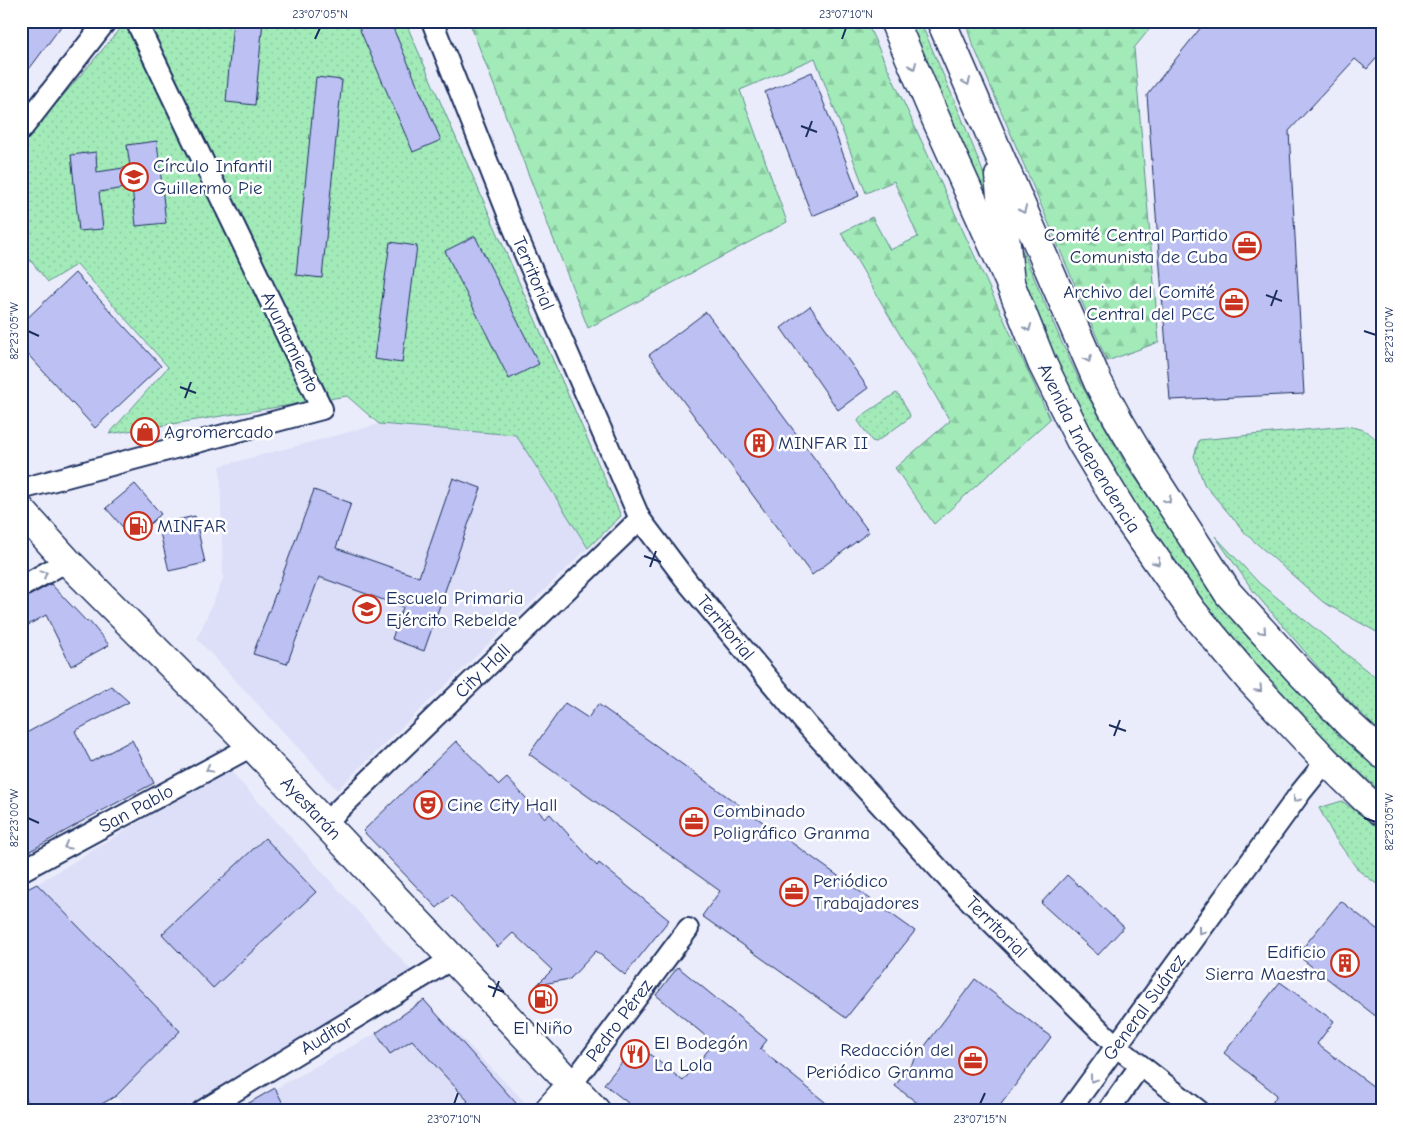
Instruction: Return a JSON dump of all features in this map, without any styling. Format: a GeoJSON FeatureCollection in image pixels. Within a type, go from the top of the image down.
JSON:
{"type":"FeatureCollection","features":[{"type":"Feature","properties":{"kind":"main road","name":"Avenida Independencia"},"geometry":{"type":"LineString","coordinates":[[894,21],[1010,283],[1042,363],[1080,440],[1127,518],[1193,612],[1250,680],[1326,761],[1382,812]]}},
{"type":"Feature","properties":{"kind":"main road","name":"Avenida Independencia"},"geometry":{"type":"LineString","coordinates":[[941,21],[1098,382],[1138,454],[1228,593],[1351,726],[1382,754]]}},
{"type":"Feature","properties":{"kind":"main road"},"geometry":{"type":"LineString","coordinates":[[996,150],[1010,283]]}},
{"type":"Feature","properties":{"kind":"main road","name":"Ayestarán"},"geometry":{"type":"LineString","coordinates":[[21,510],[252,746],[596,1111]]}},
{"type":"Feature","properties":{"kind":"main road","name":"Pedro Pérez"},"geometry":{"type":"LineString","coordinates":[[548,1111],[572,1084]]}},
{"type":"Feature","properties":{"kind":"street"},"geometry":{"type":"LineString","coordinates":[[21,130],[106,21]]}},
{"type":"Feature","properties":{"kind":"street","name":"Ayuntamiento"},"geometry":{"type":"LineString","coordinates":[[21,489],[322,409],[136,21]]}},
{"type":"Feature","properties":{"kind":"street","name":"Territorial"},"geometry":{"type":"LineString","coordinates":[[432,21],[514,229],[640,519],[689,584],[806,724],[950,881],[1117,1047],[1199,1111]]}},
{"type":"Feature","properties":{"kind":"street","name":"City Hall"},"geometry":{"type":"LineString","coordinates":[[325,823],[640,519]]}},
{"type":"Feature","properties":{"kind":"street"},"geometry":{"type":"LineString","coordinates":[[21,586],[68,560]]}},
{"type":"Feature","properties":{"kind":"street","name":"San Pablo"},"geometry":{"type":"LineString","coordinates":[[21,871],[252,746]]}},
{"type":"Feature","properties":{"kind":"street","name":"General Suárez"},"geometry":{"type":"LineString","coordinates":[[1069,1111],[1301,792],[1326,761]]}},
{"type":"Feature","properties":{"kind":"street","name":"Pedro Pérez"},"geometry":{"type":"LineString","coordinates":[[572,1084],[688,929]]}},
{"type":"Feature","properties":{"kind":"street","name":"Auditor"},"geometry":{"type":"LineString","coordinates":[[202,1111],[452,959]]}},
{"type":"Feature","properties":{"kind":"street","name":"General Suárez"},"geometry":{"type":"LineString","coordinates":[[1108,1111],[1140,1066]]}},
{"type":"Feature","properties":{"kind":"shaded area","name":"Escuela Primaria Ejército Rebelde"},"geometry":{"type":"Polygon","coordinates":[[[379,424],[516,435],[588,548],[337,790],[197,639],[223,579],[220,466],[379,424]]]}},
{"type":"Feature","properties":{"kind":"shaded area"},"geometry":{"type":"Polygon","coordinates":[[[228,768],[413,972],[179,1111],[129,1111],[21,997],[21,892],[228,768]]]}},
{"type":"Feature","properties":{"kind":"shaded area"},"geometry":{"type":"Polygon","coordinates":[[[424,1000],[524,1101],[523,1111],[235,1111],[376,1033],[424,1000]]]}},
{"type":"Feature","properties":{"kind":"green space"},"geometry":{"type":"Polygon","coordinates":[[[127,21],[405,21],[621,516],[588,548],[516,435],[379,424],[347,396],[109,434],[168,367],[77,264],[48,282],[21,249],[21,145],[127,21]]]}},
{"type":"Feature","properties":{"kind":"green space"},"geometry":{"type":"Polygon","coordinates":[[[469,21],[866,21],[1050,419],[934,524],[895,468],[950,421],[841,233],[872,217],[890,250],[918,237],[894,181],[866,193],[815,58],[740,90],[787,222],[588,328],[469,21]]]}},
{"type":"Feature","properties":{"kind":"green space"},"geometry":{"type":"Polygon","coordinates":[[[908,21],[920,21],[961,116],[987,182],[989,213],[908,21]]]}},
{"type":"Feature","properties":{"kind":"green space"},"geometry":{"type":"Polygon","coordinates":[[[965,21],[1156,21],[1134,48],[1159,342],[1107,361],[971,40],[965,21]]]}},
{"type":"Feature","properties":{"kind":"green space"},"geometry":{"type":"Polygon","coordinates":[[[1010,222],[1082,386],[1125,463],[1226,609],[1331,726],[1382,773],[1382,793],[1289,703],[1246,651],[1227,632],[1172,562],[1133,503],[1070,393],[1053,356],[1017,270],[1010,222]]]}},
{"type":"Feature","properties":{"kind":"green space"},"geometry":{"type":"Polygon","coordinates":[[[896,393],[899,395],[910,416],[876,442],[872,441],[858,421],[860,417],[896,393]]]}},
{"type":"Feature","properties":{"kind":"green space"},"geometry":{"type":"Polygon","coordinates":[[[1346,426],[1358,428],[1366,432],[1374,437],[1382,446],[1382,635],[1323,602],[1247,535],[1204,484],[1194,456],[1199,440],[1346,426]]]}},
{"type":"Feature","properties":{"kind":"green space"},"geometry":{"type":"Polygon","coordinates":[[[1215,536],[1259,583],[1382,683],[1382,735],[1329,680],[1254,592],[1215,536]]]}},
{"type":"Feature","properties":{"kind":"green space"},"geometry":{"type":"Polygon","coordinates":[[[1342,801],[1382,830],[1382,888],[1358,870],[1335,838],[1319,808],[1342,801]]]}},
{"type":"Feature","properties":{"kind":"building"},"geometry":{"type":"Polygon","coordinates":[[[26,21],[65,21],[21,80],[21,28],[26,21]]]}},
{"type":"Feature","properties":{"kind":"building"},"geometry":{"type":"Polygon","coordinates":[[[233,21],[263,21],[255,105],[226,102],[233,21]]]}},
{"type":"Feature","properties":{"kind":"building"},"geometry":{"type":"Polygon","coordinates":[[[356,21],[390,21],[441,140],[413,152],[356,21]]]}},
{"type":"Feature","properties":{"kind":"building"},"geometry":{"type":"Polygon","coordinates":[[[1206,21],[1382,21],[1382,52],[1367,69],[1355,59],[1289,131],[1304,394],[1170,400],[1147,95],[1206,21]]]}},
{"type":"Feature","properties":{"kind":"building"},"geometry":{"type":"Polygon","coordinates":[[[812,72],[859,196],[812,216],[765,92],[812,72]]]}},
{"type":"Feature","properties":{"kind":"building"},"geometry":{"type":"Polygon","coordinates":[[[316,77],[342,80],[322,278],[296,275],[316,77]]]}},
{"type":"Feature","properties":{"kind":"building"},"geometry":{"type":"Polygon","coordinates":[[[157,141],[166,223],[136,226],[132,187],[99,192],[103,229],[79,231],[71,155],[96,152],[97,172],[130,167],[127,145],[157,141]]]}},
{"type":"Feature","properties":{"kind":"building"},"geometry":{"type":"Polygon","coordinates":[[[475,236],[539,364],[509,379],[445,251],[475,236]]]}},
{"type":"Feature","properties":{"kind":"building"},"geometry":{"type":"Polygon","coordinates":[[[390,242],[417,246],[402,363],[374,359],[390,242]]]}},
{"type":"Feature","properties":{"kind":"building"},"geometry":{"type":"Polygon","coordinates":[[[75,273],[161,366],[95,428],[21,347],[21,324],[75,273]]]}},
{"type":"Feature","properties":{"kind":"building"},"geometry":{"type":"Polygon","coordinates":[[[810,306],[868,388],[838,410],[781,328],[810,306]]]}},
{"type":"Feature","properties":{"kind":"building","name":"MINFAR II"},"geometry":{"type":"Polygon","coordinates":[[[706,312],[869,532],[812,575],[649,355],[706,312]]]}},
{"type":"Feature","properties":{"kind":"building"},"geometry":{"type":"Polygon","coordinates":[[[453,478],[481,488],[424,651],[392,639],[403,607],[319,577],[287,664],[253,654],[314,490],[351,503],[336,548],[419,577],[453,478]]]}},
{"type":"Feature","properties":{"kind":"building"},"geometry":{"type":"Polygon","coordinates":[[[135,484],[161,514],[133,539],[106,508],[135,484]]]}},
{"type":"Feature","properties":{"kind":"building"},"geometry":{"type":"Polygon","coordinates":[[[195,516],[205,563],[169,571],[158,524],[195,516]]]}},
{"type":"Feature","properties":{"kind":"building"},"geometry":{"type":"Polygon","coordinates":[[[51,584],[87,622],[89,621],[109,645],[71,666],[46,615],[21,629],[21,599],[51,584]]]}},
{"type":"Feature","properties":{"kind":"building"},"geometry":{"type":"Polygon","coordinates":[[[111,686],[129,702],[75,731],[91,762],[132,740],[154,783],[21,856],[21,736],[111,686]]]}},
{"type":"Feature","properties":{"kind":"building","name":"Combinado Poligráfico Granma"},"geometry":{"type":"Polygon","coordinates":[[[565,703],[588,718],[598,704],[915,931],[846,1018],[702,916],[720,891],[529,754],[565,703]]]}},
{"type":"Feature","properties":{"kind":"building"},"geometry":{"type":"Polygon","coordinates":[[[456,741],[499,785],[507,778],[545,818],[550,814],[597,866],[599,863],[669,920],[625,975],[596,951],[570,979],[537,985],[552,970],[513,933],[498,947],[451,895],[437,908],[363,831],[456,741]]]}},
{"type":"Feature","properties":{"kind":"building"},"geometry":{"type":"Polygon","coordinates":[[[265,838],[316,892],[213,988],[162,934],[265,838]]]}},
{"type":"Feature","properties":{"kind":"building"},"geometry":{"type":"Polygon","coordinates":[[[1067,875],[1124,927],[1098,955],[1041,903],[1067,875]]]}},
{"type":"Feature","properties":{"kind":"building"},"geometry":{"type":"Polygon","coordinates":[[[37,884],[180,1031],[116,1096],[89,1111],[33,1111],[21,1089],[21,892],[37,884]]]}},
{"type":"Feature","properties":{"kind":"building","name":"Edificio Sierra Maestra"},"geometry":{"type":"Polygon","coordinates":[[[1341,901],[1382,933],[1382,1021],[1297,955],[1341,901]]]}},
{"type":"Feature","properties":{"kind":"building"},"geometry":{"type":"Polygon","coordinates":[[[678,967],[767,1040],[760,1049],[836,1111],[638,1111],[604,1084],[637,1044],[683,1081],[714,1043],[656,995],[678,967]]]}},
{"type":"Feature","properties":{"kind":"building","name":"Redacción del Periódico Granma"},"geometry":{"type":"Polygon","coordinates":[[[975,979],[1051,1037],[996,1111],[928,1111],[895,1086],[975,979]]]}},
{"type":"Feature","properties":{"kind":"building"},"geometry":{"type":"Polygon","coordinates":[[[1280,982],[1334,1021],[1317,1044],[1382,1093],[1382,1111],[1267,1111],[1277,1095],[1224,1053],[1280,982]]]}},
{"type":"Feature","properties":{"kind":"building"},"geometry":{"type":"Polygon","coordinates":[[[424,1000],[516,1103],[508,1111],[458,1111],[468,1101],[412,1040],[390,1054],[376,1033],[424,1000]]]}},
{"type":"Feature","properties":{"kind":"building"},"geometry":{"type":"Polygon","coordinates":[[[275,1088],[287,1111],[235,1111],[275,1088]]]}},
{"type":"Feature","properties":{"kind":"place","name":"Círculo Infantil Guillermo Pie"},"geometry":{"type":"Point","coordinates":[134,177]}},
{"type":"Feature","properties":{"kind":"place","name":"Comité Central Partido Comunista de Cuba"},"geometry":{"type":"Point","coordinates":[1247,246]}},
{"type":"Feature","properties":{"kind":"place","name":"Archivo del Comité Central del PCC"},"geometry":{"type":"Point","coordinates":[1234,303]}},
{"type":"Feature","properties":{"kind":"place","name":"Agromercado"},"geometry":{"type":"Point","coordinates":[145,432]}},
{"type":"Feature","properties":{"kind":"place","name":"MINFAR II"},"geometry":{"type":"Point","coordinates":[759,443]}},
{"type":"Feature","properties":{"kind":"place","name":"MINFAR"},"geometry":{"type":"Point","coordinates":[138,526]}},
{"type":"Feature","properties":{"kind":"place","name":"Escuela Primaria Ejército Rebelde"},"geometry":{"type":"Point","coordinates":[367,609]}},
{"type":"Feature","properties":{"kind":"place","name":"Cine City Hall"},"geometry":{"type":"Point","coordinates":[428,805]}},
{"type":"Feature","properties":{"kind":"place","name":"Combinado Poligráfico Granma"},"geometry":{"type":"Point","coordinates":[694,822]}},
{"type":"Feature","properties":{"kind":"place","name":"Periódico Trabajadores"},"geometry":{"type":"Point","coordinates":[794,892]}},
{"type":"Feature","properties":{"kind":"place","name":"Edificio Sierra Maestra"},"geometry":{"type":"Point","coordinates":[1345,963]}},
{"type":"Feature","properties":{"kind":"place","name":"El Niño"},"geometry":{"type":"Point","coordinates":[543,999]}},
{"type":"Feature","properties":{"kind":"place","name":"El Bodegón La Lola"},"geometry":{"type":"Point","coordinates":[635,1054]}},
{"type":"Feature","properties":{"kind":"place","name":"Redacción del Periódico Granma"},"geometry":{"type":"Point","coordinates":[973,1061]}}]}
